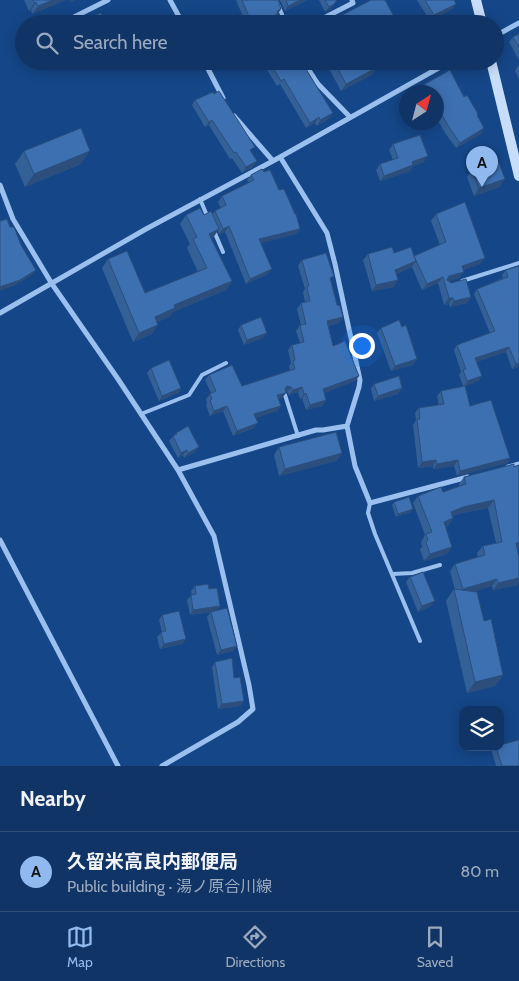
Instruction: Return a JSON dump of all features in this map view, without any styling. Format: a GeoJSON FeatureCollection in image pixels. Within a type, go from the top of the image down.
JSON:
{"type":"FeatureCollection","features":[{"type":"Feature","properties":{"kind":"main road"},"geometry":{"type":"LineString","coordinates":[[476,0],[480,15]]}},
{"type":"Feature","properties":{"kind":"main road"},"geometry":{"type":"LineString","coordinates":[[493,70],[519,176]]}},
{"type":"Feature","properties":{"kind":"street"},"geometry":{"type":"LineString","coordinates":[[78,15],[108,0]]}},
{"type":"Feature","properties":{"kind":"street"},"geometry":{"type":"LineString","coordinates":[[170,0],[178,15]]}},
{"type":"Feature","properties":{"kind":"street"},"geometry":{"type":"LineString","coordinates":[[330,15],[353,3],[352,0]]}},
{"type":"Feature","properties":{"kind":"street"},"geometry":{"type":"LineString","coordinates":[[504,31],[519,23]]}},
{"type":"Feature","properties":{"kind":"street"},"geometry":{"type":"LineString","coordinates":[[209,70],[226,103]]}},
{"type":"Feature","properties":{"kind":"street"},"geometry":{"type":"LineString","coordinates":[[309,70],[318,84],[350,117]]}},
{"type":"Feature","properties":{"kind":"street"},"geometry":{"type":"LineString","coordinates":[[0,313],[200,199],[273,161],[435,70]]}},
{"type":"Feature","properties":{"kind":"street"},"geometry":{"type":"LineString","coordinates":[[230,111],[273,161]]}},
{"type":"Feature","properties":{"kind":"street"},"geometry":{"type":"LineString","coordinates":[[282,160],[326,233],[335,264],[360,380],[347,426],[355,466],[370,503],[474,475]]}},
{"type":"Feature","properties":{"kind":"street"},"geometry":{"type":"LineString","coordinates":[[0,185],[13,219],[52,284],[178,470],[214,536],[253,709],[238,722],[162,766]]}},
{"type":"Feature","properties":{"kind":"street"},"geometry":{"type":"LineString","coordinates":[[178,470],[316,430],[347,426]]}},
{"type":"Feature","properties":{"kind":"street"},"geometry":{"type":"LineString","coordinates":[[501,468],[519,464]]}},
{"type":"Feature","properties":{"kind":"street"},"geometry":{"type":"LineString","coordinates":[[0,540],[118,766]]}},
{"type":"Feature","properties":{"kind":"lane"},"geometry":{"type":"LineString","coordinates":[[276,0],[282,15]]}},
{"type":"Feature","properties":{"kind":"lane"},"geometry":{"type":"LineString","coordinates":[[200,199],[223,252]]}},
{"type":"Feature","properties":{"kind":"lane"},"geometry":{"type":"LineString","coordinates":[[454,284],[519,263]]}},
{"type":"Feature","properties":{"kind":"lane"},"geometry":{"type":"LineString","coordinates":[[141,414],[189,395],[202,375],[226,363]]}},
{"type":"Feature","properties":{"kind":"lane"},"geometry":{"type":"LineString","coordinates":[[285,395],[298,436]]}},
{"type":"Feature","properties":{"kind":"lane"},"geometry":{"type":"LineString","coordinates":[[370,503],[368,513],[375,534],[420,641]]}},
{"type":"Feature","properties":{"kind":"lane"},"geometry":{"type":"LineString","coordinates":[[393,574],[412,573],[440,565]]}},
{"type":"Feature","properties":{"kind":"building"},"geometry":{"type":"Polygon","coordinates":[[[33,0],[53,0],[38,6],[33,0]]]}},
{"type":"Feature","properties":{"kind":"building"},"geometry":{"type":"Polygon","coordinates":[[[242,0],[278,0],[281,9],[277,11],[278,14],[248,15],[242,0]]]}},
{"type":"Feature","properties":{"kind":"building"},"geometry":{"type":"Polygon","coordinates":[[[286,0],[300,0],[288,6],[286,0]]]}},
{"type":"Feature","properties":{"kind":"building"},"geometry":{"type":"Polygon","coordinates":[[[325,0],[337,0],[329,7],[325,0]]]}},
{"type":"Feature","properties":{"kind":"building"},"geometry":{"type":"Polygon","coordinates":[[[371,0],[385,0],[393,15],[342,15],[371,0]]]}},
{"type":"Feature","properties":{"kind":"building"},"geometry":{"type":"Polygon","coordinates":[[[425,0],[454,0],[456,4],[434,15],[425,0]]]}},
{"type":"Feature","properties":{"kind":"building"},"geometry":{"type":"Polygon","coordinates":[[[519,34],[519,48],[513,37],[519,34]]]}},
{"type":"Feature","properties":{"kind":"building"},"geometry":{"type":"Polygon","coordinates":[[[274,70],[307,70],[333,113],[320,120],[319,117],[310,123],[284,79],[281,81],[274,70]]]}},
{"type":"Feature","properties":{"kind":"building"},"geometry":{"type":"Polygon","coordinates":[[[339,70],[372,70],[346,84],[339,70]]]}},
{"type":"Feature","properties":{"kind":"building"},"geometry":{"type":"Polygon","coordinates":[[[450,70],[464,97],[467,95],[484,128],[460,143],[444,119],[444,85],[425,84],[450,70]]]}},
{"type":"Feature","properties":{"kind":"building"},"geometry":{"type":"Polygon","coordinates":[[[219,91],[255,147],[250,150],[257,161],[246,167],[236,152],[234,153],[212,120],[209,122],[195,100],[219,91]]]}},
{"type":"Feature","properties":{"kind":"building"},"geometry":{"type":"Polygon","coordinates":[[[81,128],[90,151],[34,174],[24,151],[81,128]]]}},
{"type":"Feature","properties":{"kind":"building"},"geometry":{"type":"Polygon","coordinates":[[[420,135],[428,156],[412,162],[413,165],[384,176],[380,164],[398,158],[393,144],[420,135]]]}},
{"type":"Feature","properties":{"kind":"building"},"geometry":{"type":"Polygon","coordinates":[[[498,160],[505,179],[479,188],[472,170],[498,160]]]}},
{"type":"Feature","properties":{"kind":"building"},"geometry":{"type":"Polygon","coordinates":[[[262,169],[264,172],[270,170],[279,190],[284,189],[296,214],[300,229],[259,239],[272,269],[250,279],[229,226],[223,229],[215,211],[226,205],[222,196],[254,180],[251,175],[262,169]]]}},
{"type":"Feature","properties":{"kind":"building"},"geometry":{"type":"Polygon","coordinates":[[[465,202],[485,258],[462,266],[464,272],[449,276],[447,280],[451,283],[466,279],[471,297],[454,301],[453,298],[449,298],[443,277],[427,284],[414,256],[446,242],[436,214],[465,202]]]}},
{"type":"Feature","properties":{"kind":"building"},"geometry":{"type":"Polygon","coordinates":[[[200,208],[204,215],[211,211],[219,229],[209,234],[232,281],[174,305],[175,308],[155,317],[158,325],[139,333],[108,259],[127,251],[145,293],[207,268],[193,239],[197,237],[186,215],[200,208]]]}},
{"type":"Feature","properties":{"kind":"building"},"geometry":{"type":"Polygon","coordinates":[[[7,219],[10,227],[14,227],[21,245],[36,270],[20,280],[0,287],[0,221],[7,219]]]}},
{"type":"Feature","properties":{"kind":"building"},"geometry":{"type":"Polygon","coordinates":[[[392,247],[394,253],[411,247],[416,261],[395,270],[398,280],[376,285],[368,254],[392,247]]]}},
{"type":"Feature","properties":{"kind":"building"},"geometry":{"type":"Polygon","coordinates":[[[326,253],[334,276],[330,278],[337,305],[340,306],[343,317],[327,321],[333,346],[345,341],[359,376],[323,389],[326,400],[310,405],[302,387],[293,390],[287,386],[285,388],[286,393],[277,395],[281,406],[254,414],[258,423],[237,431],[227,406],[214,411],[210,394],[216,391],[209,375],[232,365],[242,386],[295,369],[292,345],[304,342],[300,325],[306,324],[301,303],[310,301],[307,287],[309,286],[302,260],[326,253]]]}},
{"type":"Feature","properties":{"kind":"building"},"geometry":{"type":"Polygon","coordinates":[[[519,266],[519,363],[516,364],[509,347],[475,358],[482,376],[467,381],[463,370],[466,369],[457,345],[495,331],[477,289],[508,277],[506,270],[519,266]]]}},
{"type":"Feature","properties":{"kind":"building"},"geometry":{"type":"Polygon","coordinates":[[[261,317],[267,333],[247,340],[241,325],[261,317]]]}},
{"type":"Feature","properties":{"kind":"building"},"geometry":{"type":"Polygon","coordinates":[[[399,320],[402,327],[406,325],[417,359],[395,366],[381,328],[399,320]]]}},
{"type":"Feature","properties":{"kind":"building"},"geometry":{"type":"Polygon","coordinates":[[[169,360],[181,388],[162,396],[151,368],[169,360]]]}},
{"type":"Feature","properties":{"kind":"building"},"geometry":{"type":"Polygon","coordinates":[[[399,376],[402,388],[378,396],[374,384],[399,376]]]}},
{"type":"Feature","properties":{"kind":"building"},"geometry":{"type":"Polygon","coordinates":[[[465,386],[470,406],[491,400],[510,458],[460,471],[458,460],[437,464],[436,460],[422,462],[417,419],[420,419],[419,408],[444,404],[441,391],[465,386]]]}},
{"type":"Feature","properties":{"kind":"building"},"geometry":{"type":"Polygon","coordinates":[[[188,426],[199,447],[188,453],[187,450],[181,453],[173,436],[188,426]]]}},
{"type":"Feature","properties":{"kind":"building"},"geometry":{"type":"Polygon","coordinates":[[[336,432],[342,453],[285,469],[279,447],[336,432]]]}},
{"type":"Feature","properties":{"kind":"building"},"geometry":{"type":"Polygon","coordinates":[[[514,464],[514,467],[519,465],[519,543],[516,543],[519,558],[519,578],[498,583],[497,579],[463,589],[455,564],[485,555],[483,546],[502,542],[494,500],[463,507],[451,512],[453,518],[444,522],[452,547],[430,554],[426,542],[428,540],[426,534],[432,532],[418,496],[441,487],[443,492],[466,484],[464,477],[514,464]]]}},
{"type":"Feature","properties":{"kind":"building"},"geometry":{"type":"Polygon","coordinates":[[[409,497],[413,509],[398,514],[394,502],[409,497]]]}},
{"type":"Feature","properties":{"kind":"building"},"geometry":{"type":"Polygon","coordinates":[[[423,572],[435,601],[422,606],[410,577],[423,572]]]}},
{"type":"Feature","properties":{"kind":"building"},"geometry":{"type":"Polygon","coordinates":[[[208,584],[209,589],[217,588],[220,606],[193,610],[191,595],[196,594],[195,586],[208,584]]]}},
{"type":"Feature","properties":{"kind":"building"},"geometry":{"type":"Polygon","coordinates":[[[454,589],[477,592],[484,621],[491,619],[503,675],[475,682],[454,589]]]}},
{"type":"Feature","properties":{"kind":"building"},"geometry":{"type":"Polygon","coordinates":[[[227,608],[237,646],[221,650],[211,612],[227,608]]]}},
{"type":"Feature","properties":{"kind":"building"},"geometry":{"type":"Polygon","coordinates":[[[179,611],[186,639],[164,644],[161,632],[166,631],[162,615],[179,611]]]}},
{"type":"Feature","properties":{"kind":"building"},"geometry":{"type":"Polygon","coordinates":[[[232,658],[234,678],[240,677],[244,701],[222,704],[215,662],[232,658]]]}},
{"type":"Feature","properties":{"kind":"building"},"geometry":{"type":"Polygon","coordinates":[[[519,740],[519,766],[502,766],[497,751],[504,751],[504,744],[519,740]]]}},
{"type":"Feature","properties":{"kind":"place","name":"久留米高良内郵便局"},"geometry":{"type":"Point","coordinates":[482,187]}}]}
